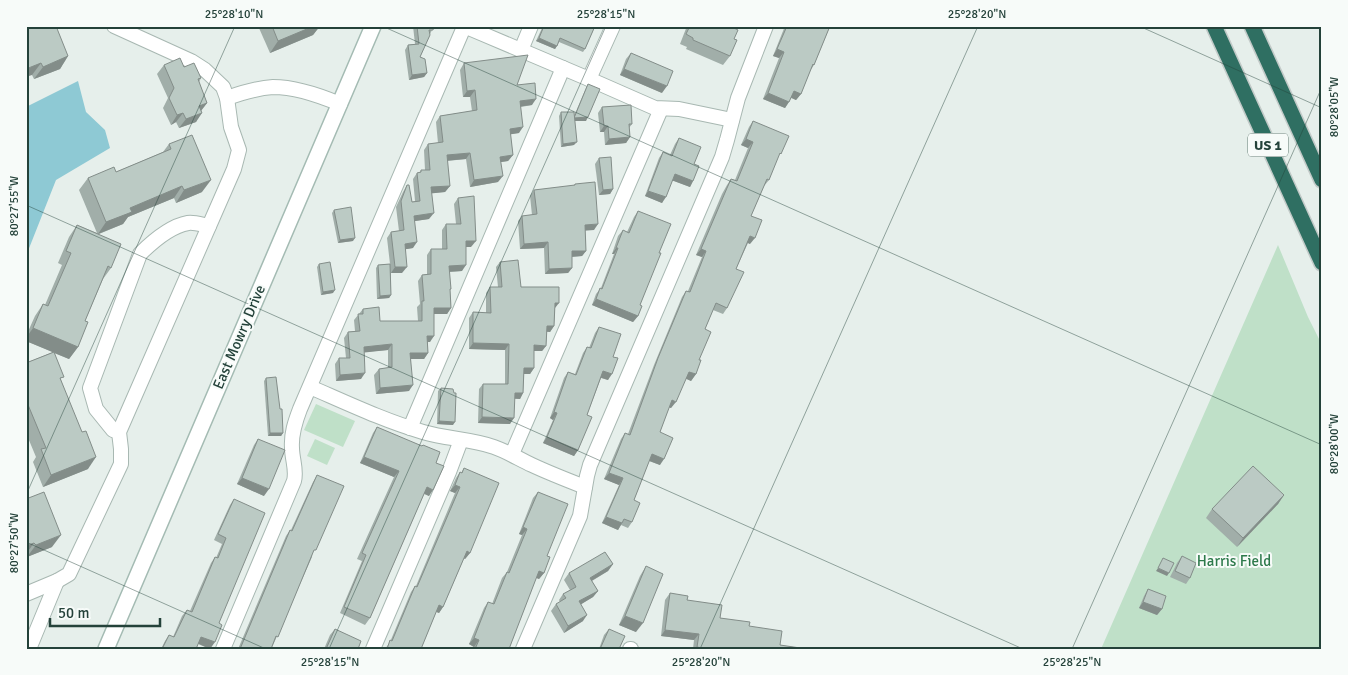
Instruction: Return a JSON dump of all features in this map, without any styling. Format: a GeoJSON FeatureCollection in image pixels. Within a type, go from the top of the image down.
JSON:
{"type":"FeatureCollection","features":[{"type":"Feature","properties":{"kind":"highway","name":"US 1"},"geometry":{"type":"LineString","coordinates":[[1214,26],[1322,263]]}},
{"type":"Feature","properties":{"kind":"highway","name":"US 1"},"geometry":{"type":"LineString","coordinates":[[1252,26],[1322,180]]}},
{"type":"Feature","properties":{"kind":"street"},"geometry":{"type":"LineString","coordinates":[[26,594],[69,574],[121,464],[122,449],[119,432],[234,170],[239,150],[231,127],[227,98],[223,87],[205,70],[191,61],[114,26]]}},
{"type":"Feature","properties":{"kind":"street","name":"East Mowry Drive"},"geometry":{"type":"LineString","coordinates":[[106,649],[374,26]]}},
{"type":"Feature","properties":{"kind":"street"},"geometry":{"type":"LineString","coordinates":[[223,649],[294,481],[296,473],[292,448],[293,432],[298,415],[464,26],[589,78],[649,106],[660,109],[680,108],[732,120]]}},
{"type":"Feature","properties":{"kind":"street"},"geometry":{"type":"LineString","coordinates":[[521,50],[532,26]]}},
{"type":"Feature","properties":{"kind":"street"},"geometry":{"type":"LineString","coordinates":[[589,78],[613,26]]}},
{"type":"Feature","properties":{"kind":"street"},"geometry":{"type":"LineString","coordinates":[[523,649],[580,516],[590,465],[722,157],[743,81],[766,26]]}},
{"type":"Feature","properties":{"kind":"street"},"geometry":{"type":"LineString","coordinates":[[410,428],[563,68]]}},
{"type":"Feature","properties":{"kind":"street"},"geometry":{"type":"LineString","coordinates":[[227,98],[272,88],[319,96],[340,104]]}},
{"type":"Feature","properties":{"kind":"street"},"geometry":{"type":"LineString","coordinates":[[512,454],[660,109]]}},
{"type":"Feature","properties":{"kind":"street"},"geometry":{"type":"LineString","coordinates":[[119,432],[113,430],[96,409],[90,388],[140,254],[154,240],[170,230],[189,223],[209,226]]}},
{"type":"Feature","properties":{"kind":"street"},"geometry":{"type":"LineString","coordinates":[[310,387],[410,428],[433,435],[479,443],[512,454],[532,465],[585,487]]}},
{"type":"Feature","properties":{"kind":"street"},"geometry":{"type":"LineString","coordinates":[[373,649],[462,440]]}},
{"type":"Feature","properties":{"kind":"street"},"geometry":{"type":"LineString","coordinates":[[29,649],[57,581]]}},
{"type":"Feature","properties":{"kind":"green space","name":"Harris Field"},"geometry":{"type":"Polygon","coordinates":[[[1278,245],[1308,317],[1322,345],[1322,649],[1101,649],[1278,245]]]}},
{"type":"Feature","properties":{"kind":"green space"},"geometry":{"type":"Polygon","coordinates":[[[316,404],[355,421],[343,447],[304,430],[316,404]]]}},
{"type":"Feature","properties":{"kind":"green space"},"geometry":{"type":"Polygon","coordinates":[[[315,439],[335,448],[327,465],[307,456],[315,439]]]}},
{"type":"Feature","properties":{"kind":"water"},"geometry":{"type":"Polygon","coordinates":[[[78,81],[86,112],[105,130],[110,148],[56,180],[26,256],[26,107],[78,81]]]}},
{"type":"Feature","properties":{"kind":"building"},"geometry":{"type":"Polygon","coordinates":[[[26,26],[56,26],[68,56],[43,67],[41,63],[26,69],[26,26]]]}},
{"type":"Feature","properties":{"kind":"building"},"geometry":{"type":"Polygon","coordinates":[[[272,26],[314,26],[278,41],[272,26]]]}},
{"type":"Feature","properties":{"kind":"building"},"geometry":{"type":"Polygon","coordinates":[[[417,26],[434,26],[433,30],[429,30],[430,35],[420,57],[425,59],[427,73],[412,75],[408,45],[419,44],[417,26]]]}},
{"type":"Feature","properties":{"kind":"building"},"geometry":{"type":"Polygon","coordinates":[[[544,26],[595,26],[585,49],[560,38],[557,46],[539,38],[544,26]]]}},
{"type":"Feature","properties":{"kind":"building"},"geometry":{"type":"Polygon","coordinates":[[[690,26],[730,26],[738,30],[734,39],[737,40],[730,56],[693,40],[693,38],[686,34],[690,26]]]}},
{"type":"Feature","properties":{"kind":"building"},"geometry":{"type":"Polygon","coordinates":[[[787,26],[830,26],[801,94],[794,91],[789,102],[768,93],[784,52],[777,49],[787,26]]]}},
{"type":"Feature","properties":{"kind":"building"},"geometry":{"type":"Polygon","coordinates":[[[631,53],[673,71],[667,86],[624,69],[631,53]]]}},
{"type":"Feature","properties":{"kind":"building"},"geometry":{"type":"Polygon","coordinates":[[[528,55],[517,85],[535,83],[536,99],[520,101],[523,127],[510,129],[513,155],[500,157],[503,176],[474,180],[470,153],[447,155],[450,186],[431,187],[434,213],[414,216],[417,242],[405,244],[407,267],[395,267],[391,232],[404,230],[401,201],[407,185],[409,185],[412,202],[420,201],[417,173],[421,172],[421,170],[430,170],[428,144],[443,142],[440,116],[477,110],[475,90],[467,91],[464,63],[528,55]]]}},
{"type":"Feature","properties":{"kind":"building"},"geometry":{"type":"Polygon","coordinates":[[[180,58],[184,67],[194,63],[201,78],[198,79],[207,103],[199,106],[202,113],[186,119],[183,113],[177,115],[169,98],[174,88],[164,65],[180,58]]]}},
{"type":"Feature","properties":{"kind":"building"},"geometry":{"type":"Polygon","coordinates":[[[588,84],[600,89],[588,117],[574,118],[588,84]]]}},
{"type":"Feature","properties":{"kind":"building"},"geometry":{"type":"Polygon","coordinates":[[[631,105],[632,124],[629,124],[630,137],[609,139],[608,126],[604,126],[602,107],[631,105]]]}},
{"type":"Feature","properties":{"kind":"building"},"geometry":{"type":"Polygon","coordinates":[[[561,112],[574,112],[577,142],[563,144],[561,112]]]}},
{"type":"Feature","properties":{"kind":"building"},"geometry":{"type":"Polygon","coordinates":[[[753,121],[789,136],[751,216],[762,220],[755,238],[750,236],[736,269],[744,272],[727,308],[716,303],[705,329],[711,332],[699,360],[701,360],[696,374],[689,372],[676,402],[672,400],[660,432],[673,438],[664,459],[652,454],[634,500],[640,503],[632,522],[624,519],[622,523],[606,517],[623,478],[609,473],[625,433],[630,435],[658,358],[686,291],[690,292],[706,251],[701,249],[727,188],[731,179],[737,181],[753,142],[746,139],[753,121]]]}},
{"type":"Feature","properties":{"kind":"building"},"geometry":{"type":"Polygon","coordinates":[[[192,135],[211,180],[184,190],[182,186],[130,208],[132,212],[106,222],[88,178],[114,167],[116,172],[171,149],[169,144],[192,135]]]}},
{"type":"Feature","properties":{"kind":"building"},"geometry":{"type":"Polygon","coordinates":[[[679,138],[701,147],[694,164],[699,166],[693,181],[675,174],[666,197],[648,191],[663,152],[672,156],[679,138]]]}},
{"type":"Feature","properties":{"kind":"building"},"geometry":{"type":"Polygon","coordinates":[[[611,157],[613,189],[603,190],[599,158],[611,157]]]}},
{"type":"Feature","properties":{"kind":"building"},"geometry":{"type":"Polygon","coordinates":[[[595,182],[598,224],[585,225],[586,251],[572,251],[572,268],[549,269],[548,242],[524,244],[522,216],[537,214],[534,190],[595,182]]]}},
{"type":"Feature","properties":{"kind":"building"},"geometry":{"type":"Polygon","coordinates":[[[474,196],[476,241],[466,241],[466,265],[449,266],[451,308],[434,308],[434,336],[427,336],[428,353],[410,353],[413,385],[380,388],[379,369],[392,367],[392,344],[364,347],[365,373],[340,375],[339,358],[350,358],[348,332],[360,331],[358,314],[363,314],[363,309],[379,307],[380,321],[422,321],[422,301],[424,301],[422,275],[431,274],[431,249],[447,249],[446,224],[461,224],[458,198],[474,196]]]}},
{"type":"Feature","properties":{"kind":"building"},"geometry":{"type":"Polygon","coordinates":[[[351,207],[355,238],[340,240],[334,210],[351,207]]]}},
{"type":"Feature","properties":{"kind":"building"},"geometry":{"type":"Polygon","coordinates":[[[638,211],[671,224],[640,305],[642,306],[638,316],[596,299],[600,288],[602,289],[623,230],[629,233],[638,211]]]}},
{"type":"Feature","properties":{"kind":"building"},"geometry":{"type":"Polygon","coordinates":[[[77,225],[121,244],[111,268],[108,266],[85,321],[88,322],[78,347],[33,328],[43,304],[48,306],[71,253],[66,251],[77,225]]]}},
{"type":"Feature","properties":{"kind":"building"},"geometry":{"type":"Polygon","coordinates":[[[518,260],[521,287],[559,287],[559,303],[555,303],[554,326],[547,326],[546,346],[534,345],[534,368],[524,368],[523,393],[515,393],[514,418],[482,417],[483,384],[508,384],[509,344],[473,343],[473,312],[491,313],[490,287],[502,287],[500,262],[518,260]]]}},
{"type":"Feature","properties":{"kind":"building"},"geometry":{"type":"Polygon","coordinates":[[[330,262],[335,290],[323,292],[319,264],[330,262]]]}},
{"type":"Feature","properties":{"kind":"building"},"geometry":{"type":"Polygon","coordinates":[[[390,264],[391,295],[380,296],[378,265],[390,264]]]}},
{"type":"Feature","properties":{"kind":"building"},"geometry":{"type":"Polygon","coordinates":[[[599,327],[621,334],[613,357],[618,358],[612,374],[603,371],[587,415],[592,417],[578,450],[547,437],[557,413],[554,412],[568,372],[576,375],[587,347],[591,348],[599,327]]]}},
{"type":"Feature","properties":{"kind":"building"},"geometry":{"type":"Polygon","coordinates":[[[54,352],[64,377],[60,378],[82,432],[86,431],[96,457],[51,475],[41,449],[46,448],[26,400],[26,363],[54,352]]]}},
{"type":"Feature","properties":{"kind":"building"},"geometry":{"type":"Polygon","coordinates":[[[276,377],[280,409],[282,409],[283,433],[270,433],[266,378],[276,377]]]}},
{"type":"Feature","properties":{"kind":"building"},"geometry":{"type":"Polygon","coordinates":[[[441,388],[453,389],[454,393],[456,393],[455,422],[439,421],[441,388]]]}},
{"type":"Feature","properties":{"kind":"building"},"geometry":{"type":"Polygon","coordinates":[[[377,427],[440,452],[436,463],[444,466],[433,490],[427,487],[370,618],[344,607],[366,555],[362,553],[399,471],[364,457],[377,427]]]}},
{"type":"Feature","properties":{"kind":"building"},"geometry":{"type":"Polygon","coordinates":[[[258,439],[285,450],[269,489],[242,478],[258,439]]]}},
{"type":"Feature","properties":{"kind":"building"},"geometry":{"type":"Polygon","coordinates":[[[1253,466],[1284,495],[1243,538],[1212,509],[1253,466]]]}},
{"type":"Feature","properties":{"kind":"building"},"geometry":{"type":"Polygon","coordinates":[[[464,468],[499,483],[470,553],[467,551],[443,607],[439,605],[421,649],[387,649],[415,586],[417,587],[460,487],[455,485],[460,472],[462,473],[464,468]]]}},
{"type":"Feature","properties":{"kind":"building"},"geometry":{"type":"Polygon","coordinates":[[[317,475],[344,486],[316,550],[314,550],[278,637],[276,636],[271,649],[240,649],[290,530],[292,531],[317,475]]]}},
{"type":"Feature","properties":{"kind":"building"},"geometry":{"type":"Polygon","coordinates":[[[44,492],[61,535],[36,545],[34,543],[26,546],[26,499],[44,492]]]}},
{"type":"Feature","properties":{"kind":"building"},"geometry":{"type":"Polygon","coordinates":[[[538,492],[568,504],[547,556],[550,557],[544,573],[539,571],[509,649],[475,649],[479,640],[474,638],[488,602],[494,604],[507,572],[509,573],[527,529],[523,527],[538,492]]]}},
{"type":"Feature","properties":{"kind":"building"},"geometry":{"type":"Polygon","coordinates":[[[234,499],[265,513],[219,623],[222,625],[215,642],[201,637],[196,649],[162,649],[169,635],[174,637],[187,610],[192,612],[215,557],[218,558],[226,538],[218,534],[234,499]]]}},
{"type":"Feature","properties":{"kind":"building"},"geometry":{"type":"Polygon","coordinates":[[[605,552],[613,564],[590,578],[598,591],[579,601],[587,615],[568,626],[556,604],[566,598],[563,594],[576,587],[569,573],[605,552]]]}},
{"type":"Feature","properties":{"kind":"building"},"geometry":{"type":"Polygon","coordinates":[[[1182,556],[1196,563],[1190,578],[1175,571],[1182,556]]]}},
{"type":"Feature","properties":{"kind":"building"},"geometry":{"type":"Polygon","coordinates":[[[1163,558],[1174,563],[1169,573],[1158,568],[1163,558]]]}},
{"type":"Feature","properties":{"kind":"building"},"geometry":{"type":"Polygon","coordinates":[[[646,566],[663,574],[643,623],[625,616],[646,566]]]}},
{"type":"Feature","properties":{"kind":"building"},"geometry":{"type":"Polygon","coordinates":[[[1148,589],[1166,596],[1162,609],[1143,602],[1148,589]]]}},
{"type":"Feature","properties":{"kind":"building"},"geometry":{"type":"Polygon","coordinates":[[[670,593],[688,596],[687,600],[722,605],[720,618],[750,622],[749,626],[782,631],[780,645],[807,649],[706,649],[697,647],[699,634],[665,630],[670,593]]]}},
{"type":"Feature","properties":{"kind":"building"},"geometry":{"type":"Polygon","coordinates":[[[335,629],[361,641],[358,649],[326,649],[335,629]]]}},
{"type":"Feature","properties":{"kind":"building"},"geometry":{"type":"Polygon","coordinates":[[[609,629],[625,636],[619,649],[600,649],[609,629]]]}}]}
